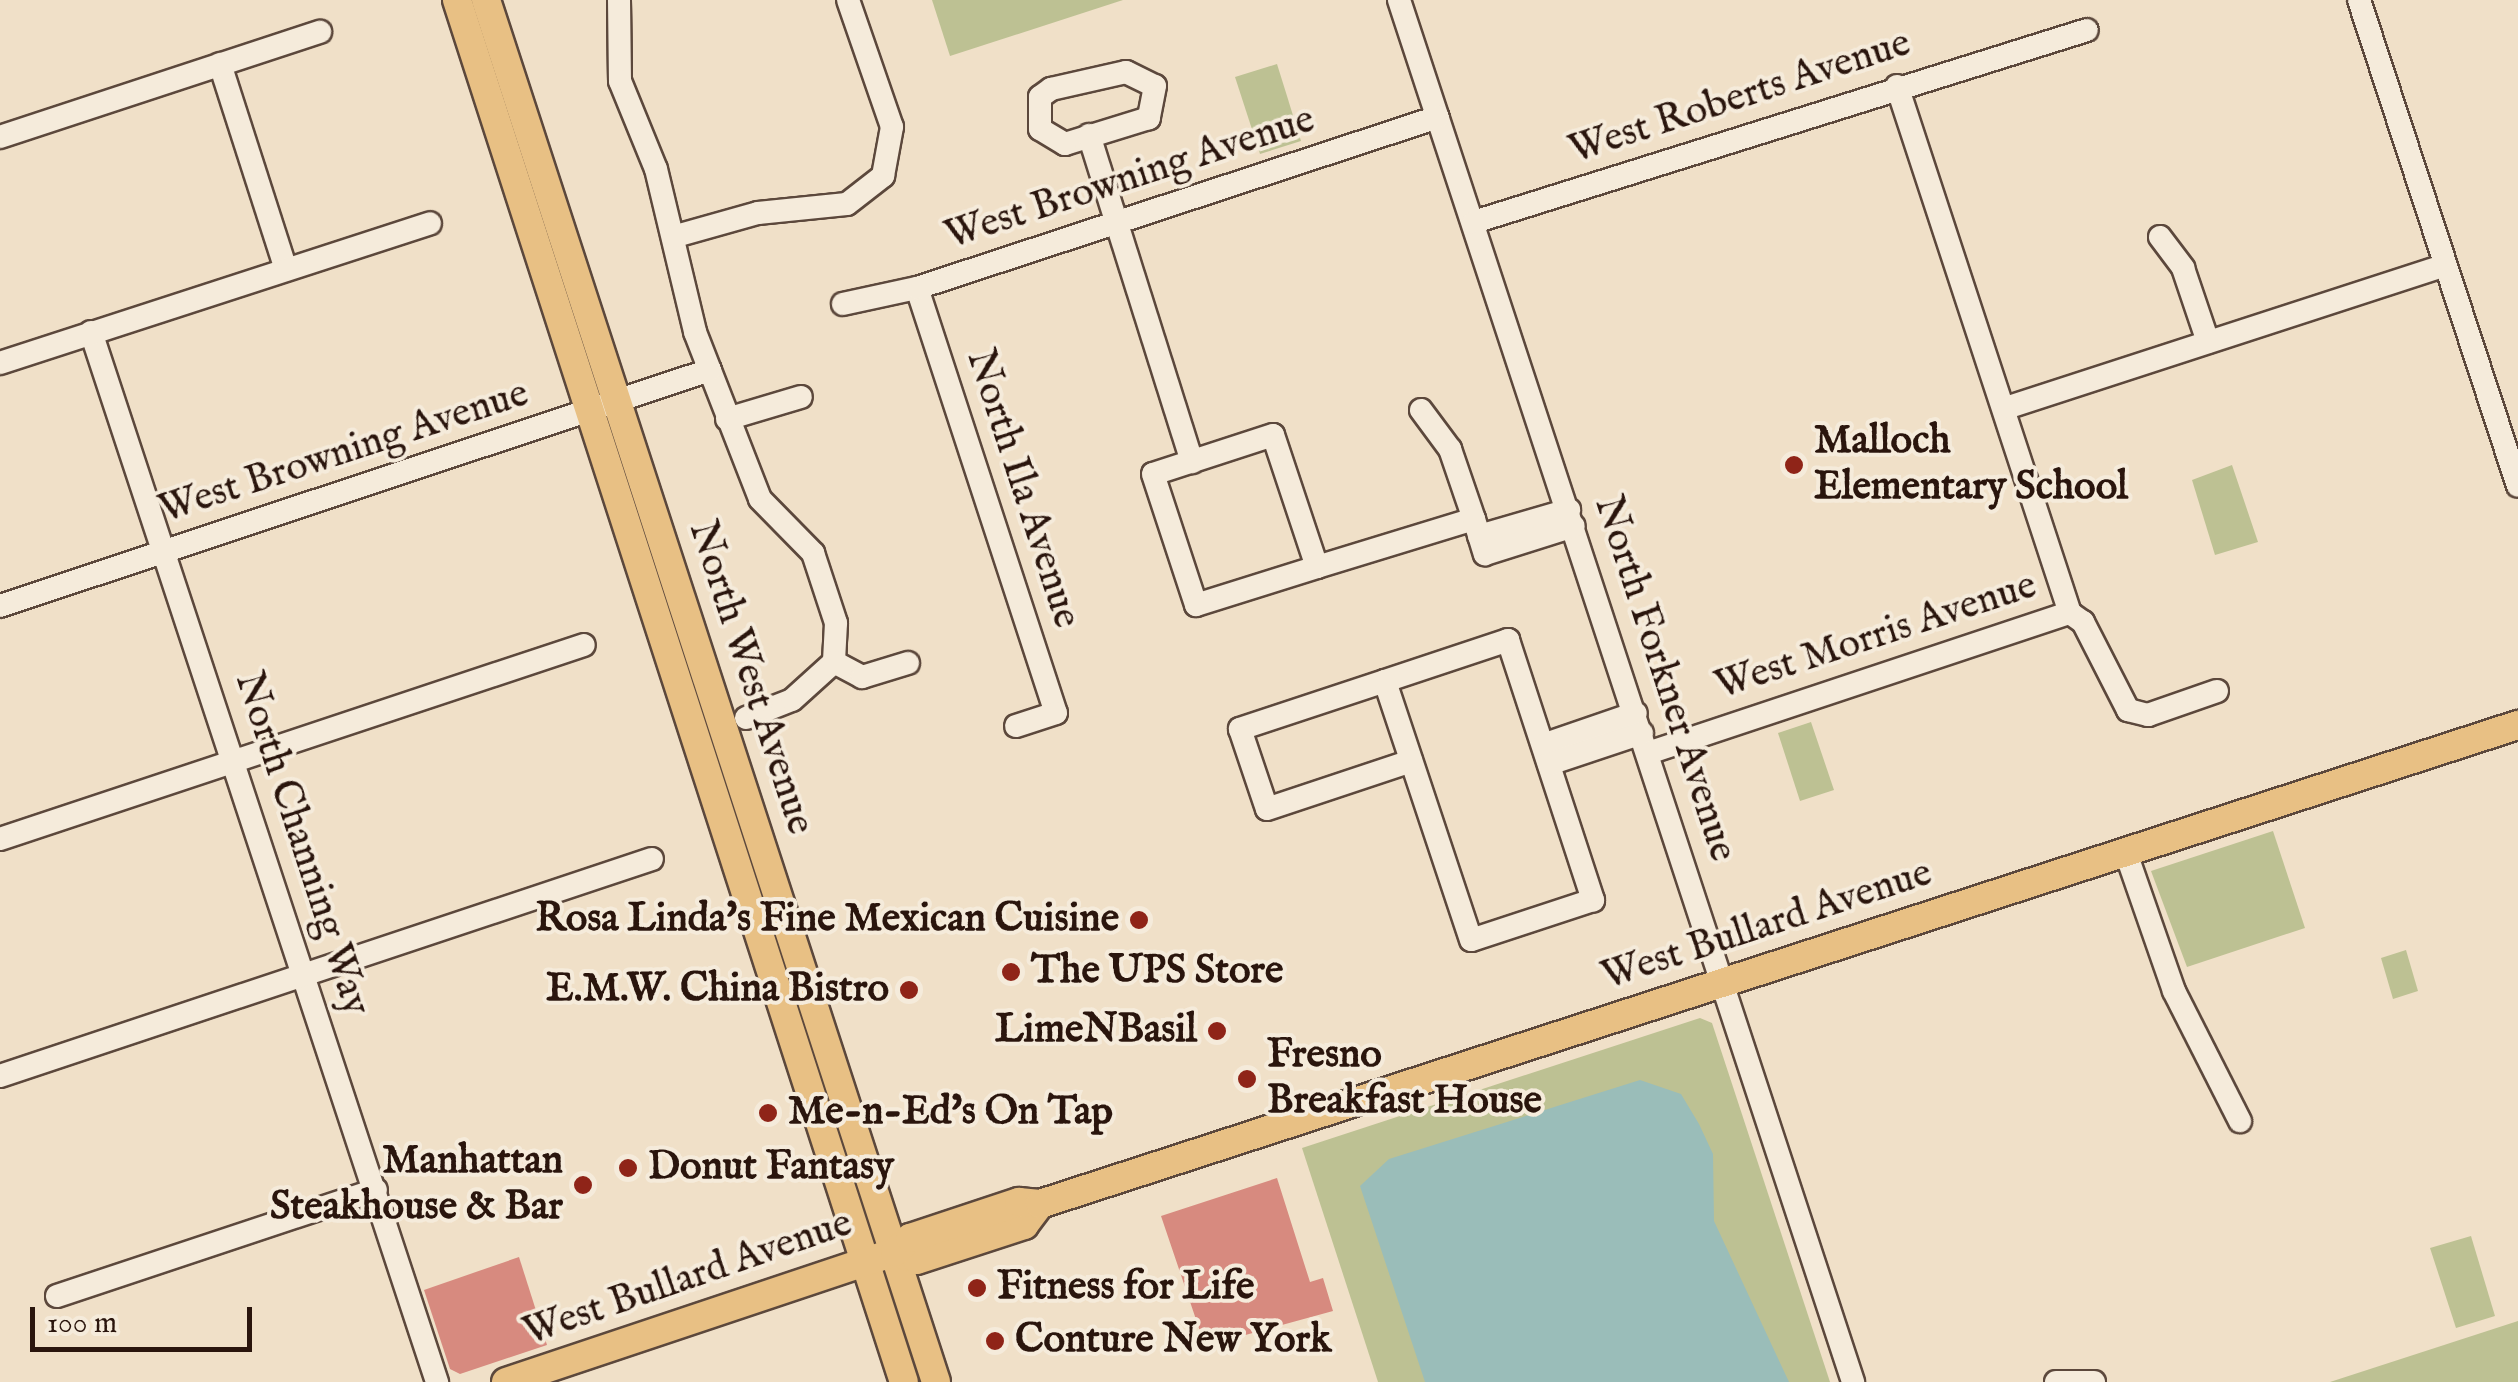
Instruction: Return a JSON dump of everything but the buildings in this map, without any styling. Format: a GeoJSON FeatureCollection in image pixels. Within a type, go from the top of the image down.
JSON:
{"type":"FeatureCollection","features":[{"type":"Feature","properties":{"kind":"main road","name":"North West Avenue"},"geometry":{"type":"LineString","coordinates":[[457,0],[904,1382]]}},
{"type":"Feature","properties":{"kind":"main road","name":"North West Avenue"},"geometry":{"type":"LineString","coordinates":[[486,0],[936,1382]]}},
{"type":"Feature","properties":{"kind":"main road"},"geometry":{"type":"LineString","coordinates":[[662,636],[692,694],[752,866],[774,880]]}},
{"type":"Feature","properties":{"kind":"main road","name":"West Bullard Avenue"},"geometry":{"type":"LineString","coordinates":[[506,1382],[894,1252],[917,1260],[1024,1225],[1040,1204],[2518,724]]}},
{"type":"Feature","properties":{"kind":"street"},"geometry":{"type":"LineString","coordinates":[[619,0],[620,81],[676,236],[710,370],[727,419],[760,499],[813,553],[836,623],[834,662],[792,700],[746,718]]}},
{"type":"Feature","properties":{"kind":"street"},"geometry":{"type":"LineString","coordinates":[[676,236],[758,213],[847,204],[883,176],[892,127],[848,0]]}},
{"type":"Feature","properties":{"kind":"street","name":"North Forkner Avenue"},"geometry":{"type":"LineString","coordinates":[[1399,0],[1853,1382]]}},
{"type":"Feature","properties":{"kind":"street"},"geometry":{"type":"LineString","coordinates":[[2359,0],[2518,486]]}},
{"type":"Feature","properties":{"kind":"street","name":"West Roberts Avenue"},"geometry":{"type":"LineString","coordinates":[[1474,222],[1897,86],[2088,30]]}},
{"type":"Feature","properties":{"kind":"street"},"geometry":{"type":"LineString","coordinates":[[0,138],[320,32]]}},
{"type":"Feature","properties":{"kind":"street"},"geometry":{"type":"LineString","coordinates":[[220,64],[286,269]]}},
{"type":"Feature","properties":{"kind":"street"},"geometry":{"type":"LineString","coordinates":[[1126,72],[1148,78],[1157,101],[1148,118],[1089,135],[1066,144],[1049,139],[1037,121],[1040,97],[1126,72]]}},
{"type":"Feature","properties":{"kind":"street"},"geometry":{"type":"LineString","coordinates":[[1897,86],[2008,406],[2070,612],[2083,622],[2128,710],[2148,714],[2217,692]]}},
{"type":"Feature","properties":{"kind":"street","name":"West Browning Avenue"},"geometry":{"type":"LineString","coordinates":[[843,304],[917,288],[1438,118]]}},
{"type":"Feature","properties":{"kind":"street"},"geometry":{"type":"LineString","coordinates":[[1089,135],[1192,462]]}},
{"type":"Feature","properties":{"kind":"street"},"geometry":{"type":"LineString","coordinates":[[0,363],[430,223]]}},
{"type":"Feature","properties":{"kind":"street"},"geometry":{"type":"LineString","coordinates":[[2160,237],[2183,268],[2208,342]]}},
{"type":"Feature","properties":{"kind":"street"},"geometry":{"type":"LineString","coordinates":[[2008,406],[2446,265]]}},
{"type":"Feature","properties":{"kind":"street","name":"North Ila Avenue"},"geometry":{"type":"LineString","coordinates":[[917,288],[1056,713],[1016,726]]}},
{"type":"Feature","properties":{"kind":"street","name":"North Channing Way"},"geometry":{"type":"LineString","coordinates":[[91,332],[437,1382]]}},
{"type":"Feature","properties":{"kind":"street","name":"West Browning Avenue"},"geometry":{"type":"LineString","coordinates":[[0,606],[618,404],[710,370]]}},
{"type":"Feature","properties":{"kind":"street"},"geometry":{"type":"LineString","coordinates":[[727,419],[801,397]]}},
{"type":"Feature","properties":{"kind":"street"},"geometry":{"type":"LineString","coordinates":[[1421,410],[1450,449],[1479,536]]}},
{"type":"Feature","properties":{"kind":"street"},"geometry":{"type":"LineString","coordinates":[[1317,568],[1273,435],[1152,474],[1196,605],[1317,568],[1571,518]]}},
{"type":"Feature","properties":{"kind":"street","name":"West Morris Avenue"},"geometry":{"type":"LineString","coordinates":[[1546,754],[1642,733],[2070,612]]}},
{"type":"Feature","properties":{"kind":"street"},"geometry":{"type":"LineString","coordinates":[[1385,681],[1471,940],[1593,900],[1508,640],[1240,729],[1267,809],[1411,761]]}},
{"type":"Feature","properties":{"kind":"street"},"geometry":{"type":"LineString","coordinates":[[0,839],[584,644]]}},
{"type":"Feature","properties":{"kind":"street"},"geometry":{"type":"LineString","coordinates":[[834,662],[862,677],[908,664]]}},
{"type":"Feature","properties":{"kind":"street"},"geometry":{"type":"LineString","coordinates":[[2126,853],[2174,991],[2240,1122]]}},
{"type":"Feature","properties":{"kind":"street"},"geometry":{"type":"LineString","coordinates":[[0,1076],[652,860]]}},
{"type":"Feature","properties":{"kind":"street"},"geometry":{"type":"LineString","coordinates":[[57,1296],[376,1190]]}},
{"type":"Feature","properties":{"kind":"street"},"geometry":{"type":"LineString","coordinates":[[2056,1382],[2094,1382]]}},
{"type":"Feature","properties":{"kind":"green space"},"geometry":{"type":"Polygon","coordinates":[[[932,0],[1123,0],[950,56],[932,0]]]}},
{"type":"Feature","properties":{"kind":"green space"},"geometry":{"type":"Polygon","coordinates":[[[1277,64],[1301,141],[1260,154],[1235,77],[1277,64]]]}},
{"type":"Feature","properties":{"kind":"green space"},"geometry":{"type":"Polygon","coordinates":[[[2232,465],[2258,542],[2215,555],[2192,480],[2232,465]]]}},
{"type":"Feature","properties":{"kind":"green space"},"geometry":{"type":"Polygon","coordinates":[[[1811,722],[1834,790],[1800,801],[1778,733],[1811,722]]]}},
{"type":"Feature","properties":{"kind":"green space"},"geometry":{"type":"Polygon","coordinates":[[[2273,831],[2305,928],[2187,967],[2151,871],[2273,831]]]}},
{"type":"Feature","properties":{"kind":"green space"},"geometry":{"type":"Polygon","coordinates":[[[2406,950],[2418,991],[2393,999],[2381,958],[2406,950]]]}},
{"type":"Feature","properties":{"kind":"green space"},"geometry":{"type":"Polygon","coordinates":[[[1700,1018],[1712,1023],[1830,1382],[1378,1382],[1302,1148],[1700,1018]]]}},
{"type":"Feature","properties":{"kind":"green space"},"geometry":{"type":"Polygon","coordinates":[[[2471,1236],[2495,1316],[2456,1328],[2430,1248],[2471,1236]]]}},
{"type":"Feature","properties":{"kind":"green space"},"geometry":{"type":"Polygon","coordinates":[[[2518,1321],[2518,1382],[2330,1382],[2518,1321]]]}},
{"type":"Feature","properties":{"kind":"water"},"geometry":{"type":"Polygon","coordinates":[[[1640,1080],[1681,1094],[1699,1124],[1713,1154],[1714,1221],[1789,1382],[1425,1382],[1360,1186],[1389,1159],[1640,1080]]]}},
{"type":"Feature","properties":{"kind":"place","name":"Malloch Elementary School"},"geometry":{"type":"Point","coordinates":[1794,465]}},
{"type":"Feature","properties":{"kind":"place","name":"Rosa Linda's Fine Mexican Cuisine"},"geometry":{"type":"Point","coordinates":[1139,920]}},
{"type":"Feature","properties":{"kind":"place","name":"The UPS Store"},"geometry":{"type":"Point","coordinates":[1011,972]}},
{"type":"Feature","properties":{"kind":"place","name":"E.M.W. China Bistro"},"geometry":{"type":"Point","coordinates":[909,990]}},
{"type":"Feature","properties":{"kind":"place","name":"LimeNBasil"},"geometry":{"type":"Point","coordinates":[1217,1031]}},
{"type":"Feature","properties":{"kind":"place","name":"Fresno Breakfast House"},"geometry":{"type":"Point","coordinates":[1247,1079]}},
{"type":"Feature","properties":{"kind":"place","name":"Me-n-Ed's On Tap"},"geometry":{"type":"Point","coordinates":[768,1113]}},
{"type":"Feature","properties":{"kind":"place","name":"Donut Fantasy"},"geometry":{"type":"Point","coordinates":[628,1168]}},
{"type":"Feature","properties":{"kind":"place","name":"Manhattan Steakhouse & Bar"},"geometry":{"type":"Point","coordinates":[583,1185]}},
{"type":"Feature","properties":{"kind":"place","name":"Fitness for Life"},"geometry":{"type":"Point","coordinates":[977,1288]}},
{"type":"Feature","properties":{"kind":"place","name":"Conture New York"},"geometry":{"type":"Point","coordinates":[995,1341]}}]}
